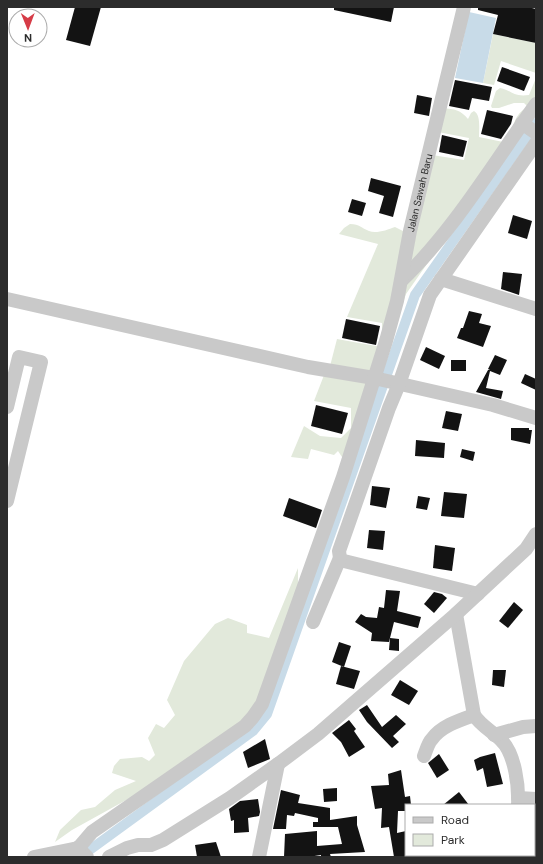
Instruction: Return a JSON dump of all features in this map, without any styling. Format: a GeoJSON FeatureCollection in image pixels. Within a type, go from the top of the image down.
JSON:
{"type":"FeatureCollection","features":[{"type":"Feature","properties":{"kind":"street","name":"Jalan Sawah Baru"},"geometry":{"type":"LineString","coordinates":[[66,857],[83,853],[92,832],[245,726],[262,704],[377,379],[401,281],[410,231],[464,7]]}},
{"type":"Feature","properties":{"kind":"street"},"geometry":{"type":"LineString","coordinates":[[313,622],[340,558],[340,545],[389,408],[396,383],[430,295],[441,279],[469,219],[528,128],[536,104]]}},
{"type":"Feature","properties":{"kind":"street"},"geometry":{"type":"LineString","coordinates":[[401,281],[469,219],[533,151]]}},
{"type":"Feature","properties":{"kind":"street"},"geometry":{"type":"LineString","coordinates":[[441,279],[536,309]]}},
{"type":"Feature","properties":{"kind":"street"},"geometry":{"type":"LineString","coordinates":[[7,299],[308,367],[396,383],[493,405],[536,418]]}},
{"type":"Feature","properties":{"kind":"street"},"geometry":{"type":"LineString","coordinates":[[7,407],[19,357],[41,362],[7,501]]}},
{"type":"Feature","properties":{"kind":"street"},"geometry":{"type":"LineString","coordinates":[[109,857],[127,848],[138,845],[151,845],[163,840],[230,798],[318,734],[478,594],[526,549],[536,534]]}},
{"type":"Feature","properties":{"kind":"street"},"geometry":{"type":"LineString","coordinates":[[340,558],[478,594]]}},
{"type":"Feature","properties":{"kind":"street"},"geometry":{"type":"LineString","coordinates":[[456,614],[474,715],[483,726],[502,740],[511,757],[516,775],[518,802],[536,799]]}},
{"type":"Feature","properties":{"kind":"street"},"geometry":{"type":"LineString","coordinates":[[424,756],[431,739],[442,729],[474,715]]}},
{"type":"Feature","properties":{"kind":"street"},"geometry":{"type":"LineString","coordinates":[[494,735],[523,727],[536,726]]}},
{"type":"Feature","properties":{"kind":"street"},"geometry":{"type":"LineString","coordinates":[[259,857],[278,764]]}},
{"type":"Feature","properties":{"kind":"street"},"geometry":{"type":"LineString","coordinates":[[34,857],[83,853]]}},
{"type":"Feature","properties":{"kind":"green space"},"geometry":{"type":"Polygon","coordinates":[[[493,34],[536,43],[536,73],[501,61],[494,85],[483,83],[493,34]]]}},
{"type":"Feature","properties":{"kind":"green space"},"geometry":{"type":"Polygon","coordinates":[[[536,78],[536,108],[406,294],[392,335],[432,155],[464,160],[469,138],[438,132],[443,108],[457,110],[468,119],[474,111],[479,119],[479,137],[508,143],[512,127],[517,118],[523,110],[528,107],[524,103],[514,103],[499,108],[492,108],[491,106],[496,91],[500,88],[516,94],[529,95],[536,78]]]}},
{"type":"Feature","properties":{"kind":"green space"},"geometry":{"type":"Polygon","coordinates":[[[350,224],[358,225],[372,232],[395,227],[405,232],[394,301],[382,331],[382,323],[347,317],[378,244],[339,234],[350,224]]]}},
{"type":"Feature","properties":{"kind":"green space"},"geometry":{"type":"Polygon","coordinates":[[[337,339],[376,346],[381,345],[344,460],[338,451],[334,455],[311,449],[308,459],[291,457],[304,426],[320,436],[341,438],[351,428],[351,408],[314,401],[326,370],[329,370],[337,339]]]}},
{"type":"Feature","properties":{"kind":"green space"},"geometry":{"type":"Polygon","coordinates":[[[298,568],[298,600],[258,710],[157,783],[72,830],[55,842],[60,830],[81,810],[95,807],[115,790],[136,781],[112,773],[114,766],[120,759],[142,757],[149,761],[155,755],[148,738],[156,724],[164,728],[175,715],[167,700],[184,661],[215,624],[228,618],[247,625],[247,633],[269,638],[298,568]]]}},
{"type":"Feature","properties":{"kind":"water"},"geometry":{"type":"Polygon","coordinates":[[[469,12],[496,18],[483,83],[455,78],[469,12]]]}},
{"type":"Feature","properties":{"kind":"building"},"geometry":{"type":"Polygon","coordinates":[[[75,7],[101,7],[90,46],[66,40],[75,7]]]}},
{"type":"Feature","properties":{"kind":"building"},"geometry":{"type":"Polygon","coordinates":[[[334,7],[394,7],[391,22],[334,10],[334,7]]]}},
{"type":"Feature","properties":{"kind":"building"},"geometry":{"type":"Polygon","coordinates":[[[478,7],[528,7],[536,9],[536,43],[493,34],[498,15],[478,10],[478,7]]]}},
{"type":"Feature","properties":{"kind":"building"},"geometry":{"type":"Polygon","coordinates":[[[502,67],[530,77],[524,91],[497,81],[502,67]]]}},
{"type":"Feature","properties":{"kind":"building"},"geometry":{"type":"Polygon","coordinates":[[[455,80],[492,87],[489,101],[472,98],[469,110],[449,106],[455,80]]]}},
{"type":"Feature","properties":{"kind":"building"},"geometry":{"type":"Polygon","coordinates":[[[417,95],[432,98],[429,116],[414,113],[417,95]]]}},
{"type":"Feature","properties":{"kind":"building"},"geometry":{"type":"Polygon","coordinates":[[[487,110],[513,116],[511,124],[501,139],[481,134],[487,110]]]}},
{"type":"Feature","properties":{"kind":"building"},"geometry":{"type":"Polygon","coordinates":[[[442,135],[467,141],[463,157],[439,152],[442,135]]]}},
{"type":"Feature","properties":{"kind":"building"},"geometry":{"type":"Polygon","coordinates":[[[371,178],[401,186],[393,217],[379,213],[384,196],[368,191],[371,178]]]}},
{"type":"Feature","properties":{"kind":"building"},"geometry":{"type":"Polygon","coordinates":[[[352,199],[366,203],[362,216],[348,212],[352,199]]]}},
{"type":"Feature","properties":{"kind":"building"},"geometry":{"type":"Polygon","coordinates":[[[513,215],[532,221],[527,239],[508,233],[513,215]]]}},
{"type":"Feature","properties":{"kind":"building"},"geometry":{"type":"Polygon","coordinates":[[[503,272],[522,274],[519,295],[501,289],[503,272]]]}},
{"type":"Feature","properties":{"kind":"building"},"geometry":{"type":"Polygon","coordinates":[[[469,311],[482,314],[479,323],[491,326],[483,347],[457,338],[461,328],[463,328],[469,311]]]}},
{"type":"Feature","properties":{"kind":"building"},"geometry":{"type":"Polygon","coordinates":[[[346,319],[380,326],[376,345],[342,338],[346,319]]]}},
{"type":"Feature","properties":{"kind":"building"},"geometry":{"type":"Polygon","coordinates":[[[426,347],[445,356],[439,369],[420,360],[426,347]]]}},
{"type":"Feature","properties":{"kind":"building"},"geometry":{"type":"Polygon","coordinates":[[[495,355],[507,360],[500,375],[490,371],[486,388],[503,391],[501,399],[476,392],[488,370],[490,370],[488,369],[495,355]]]}},
{"type":"Feature","properties":{"kind":"building"},"geometry":{"type":"Polygon","coordinates":[[[451,360],[466,360],[466,371],[451,371],[451,360]]]}},
{"type":"Feature","properties":{"kind":"building"},"geometry":{"type":"Polygon","coordinates":[[[525,374],[536,379],[536,390],[521,383],[525,374]]]}},
{"type":"Feature","properties":{"kind":"building"},"geometry":{"type":"Polygon","coordinates":[[[316,405],[348,413],[342,434],[311,426],[316,405]]]}},
{"type":"Feature","properties":{"kind":"building"},"geometry":{"type":"Polygon","coordinates":[[[446,411],[462,414],[458,431],[442,428],[446,411]]]}},
{"type":"Feature","properties":{"kind":"building"},"geometry":{"type":"Polygon","coordinates":[[[511,428],[529,428],[529,430],[532,430],[530,444],[511,440],[511,428]]]}},
{"type":"Feature","properties":{"kind":"building"},"geometry":{"type":"Polygon","coordinates":[[[416,440],[445,443],[444,458],[415,456],[416,440]]]}},
{"type":"Feature","properties":{"kind":"building"},"geometry":{"type":"Polygon","coordinates":[[[462,449],[475,452],[473,461],[460,457],[462,449]]]}},
{"type":"Feature","properties":{"kind":"building"},"geometry":{"type":"Polygon","coordinates":[[[372,486],[390,488],[386,508],[370,505],[372,486]]]}},
{"type":"Feature","properties":{"kind":"building"},"geometry":{"type":"Polygon","coordinates":[[[444,492],[467,494],[464,518],[441,516],[444,492]]]}},
{"type":"Feature","properties":{"kind":"building"},"geometry":{"type":"Polygon","coordinates":[[[418,496],[430,498],[427,510],[416,508],[418,496]]]}},
{"type":"Feature","properties":{"kind":"building"},"geometry":{"type":"Polygon","coordinates":[[[289,498],[322,510],[316,528],[283,516],[289,498]]]}},
{"type":"Feature","properties":{"kind":"building"},"geometry":{"type":"Polygon","coordinates":[[[369,530],[385,531],[383,550],[367,548],[369,530]]]}},
{"type":"Feature","properties":{"kind":"building"},"geometry":{"type":"Polygon","coordinates":[[[435,545],[455,548],[452,571],[433,568],[435,545]]]}},
{"type":"Feature","properties":{"kind":"building"},"geometry":{"type":"Polygon","coordinates":[[[386,590],[400,591],[397,611],[421,617],[418,628],[394,622],[389,642],[371,641],[372,633],[355,622],[361,614],[366,617],[377,618],[379,607],[384,608],[386,590]]]}},
{"type":"Feature","properties":{"kind":"building"},"geometry":{"type":"Polygon","coordinates":[[[434,592],[442,594],[447,598],[434,613],[424,604],[434,592]]]}},
{"type":"Feature","properties":{"kind":"building"},"geometry":{"type":"Polygon","coordinates":[[[514,602],[523,610],[508,628],[499,621],[514,602]]]}},
{"type":"Feature","properties":{"kind":"building"},"geometry":{"type":"Polygon","coordinates":[[[390,638],[399,639],[399,651],[389,650],[390,638]]]}},
{"type":"Feature","properties":{"kind":"building"},"geometry":{"type":"Polygon","coordinates":[[[339,642],[351,646],[344,667],[332,662],[339,642]]]}},
{"type":"Feature","properties":{"kind":"building"},"geometry":{"type":"Polygon","coordinates":[[[341,666],[360,671],[354,689],[336,684],[341,666]]]}},
{"type":"Feature","properties":{"kind":"building"},"geometry":{"type":"Polygon","coordinates":[[[493,670],[506,670],[504,687],[492,685],[493,670]]]}},
{"type":"Feature","properties":{"kind":"building"},"geometry":{"type":"Polygon","coordinates":[[[400,680],[418,691],[409,705],[391,695],[400,680]]]}},
{"type":"Feature","properties":{"kind":"building"},"geometry":{"type":"Polygon","coordinates":[[[367,705],[382,727],[396,715],[406,724],[393,736],[399,742],[392,748],[367,722],[359,710],[367,705]]]}},
{"type":"Feature","properties":{"kind":"building"},"geometry":{"type":"Polygon","coordinates":[[[349,720],[356,729],[354,731],[365,747],[349,757],[341,742],[332,733],[349,720]]]}},
{"type":"Feature","properties":{"kind":"building"},"geometry":{"type":"Polygon","coordinates":[[[265,739],[270,759],[248,768],[243,752],[265,739]]]}},
{"type":"Feature","properties":{"kind":"building"},"geometry":{"type":"Polygon","coordinates":[[[495,753],[503,784],[487,787],[483,768],[477,771],[474,760],[495,753]]]}},
{"type":"Feature","properties":{"kind":"building"},"geometry":{"type":"Polygon","coordinates":[[[439,754],[449,770],[437,778],[428,763],[439,754]]]}},
{"type":"Feature","properties":{"kind":"building"},"geometry":{"type":"Polygon","coordinates":[[[401,770],[405,797],[410,796],[411,804],[405,804],[405,811],[398,811],[397,833],[405,831],[406,856],[394,857],[389,827],[381,828],[382,808],[375,809],[371,786],[389,785],[388,774],[401,770]]]}},
{"type":"Feature","properties":{"kind":"building"},"geometry":{"type":"Polygon","coordinates":[[[337,788],[337,801],[324,802],[323,789],[337,788]]]}},
{"type":"Feature","properties":{"kind":"building"},"geometry":{"type":"Polygon","coordinates":[[[281,790],[300,795],[298,803],[330,808],[330,820],[357,816],[357,825],[365,852],[330,854],[331,857],[321,857],[321,855],[308,857],[284,857],[285,834],[317,831],[317,846],[342,844],[338,827],[313,827],[313,822],[318,822],[318,818],[295,813],[294,816],[287,815],[286,829],[273,829],[281,790]]]}},
{"type":"Feature","properties":{"kind":"building"},"geometry":{"type":"Polygon","coordinates":[[[459,792],[468,804],[444,804],[459,792]]]}},
{"type":"Feature","properties":{"kind":"building"},"geometry":{"type":"Polygon","coordinates":[[[258,799],[260,812],[259,816],[248,818],[249,832],[234,833],[234,820],[231,821],[229,809],[240,801],[258,799]]]}},
{"type":"Feature","properties":{"kind":"building"},"geometry":{"type":"Polygon","coordinates":[[[216,842],[221,857],[197,857],[195,845],[216,842]]]}},
{"type":"Feature","properties":{"kind":"waterway"},"geometry":{"type":"LineString","coordinates":[[80,857],[253,731],[267,714],[415,295],[536,123]]}}]}
